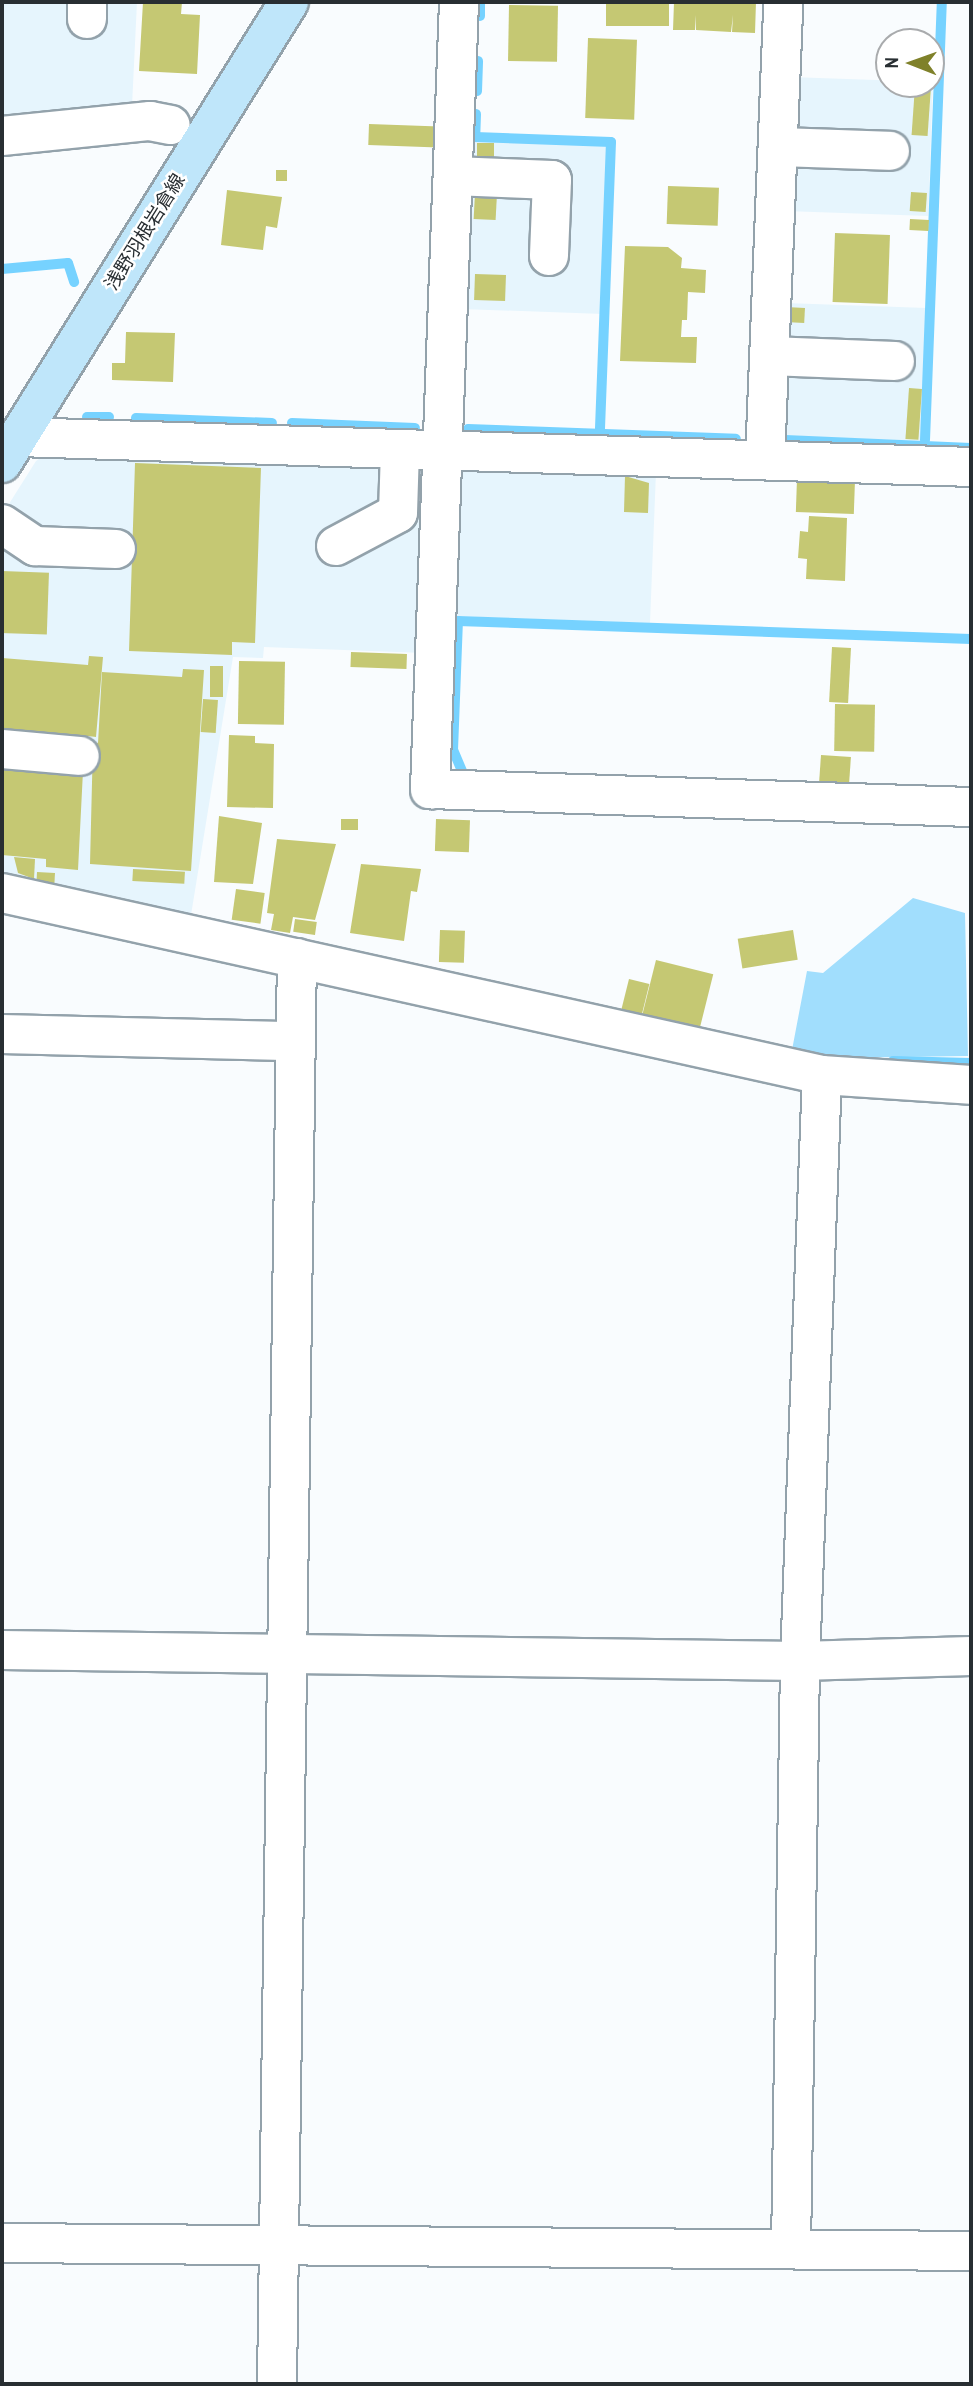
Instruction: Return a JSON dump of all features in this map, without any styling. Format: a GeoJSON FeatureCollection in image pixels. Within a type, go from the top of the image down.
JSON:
{"type":"FeatureCollection","features":[{"type":"Feature","properties":{"kind":"main road","name":"浅野羽根岩倉線"},"geometry":{"type":"LineString","coordinates":[[10,450],[289,2]]}},
{"type":"Feature","properties":{"kind":"street"},"geometry":{"type":"LineString","coordinates":[[459,2],[430,789],[971,807]]}},
{"type":"Feature","properties":{"kind":"street"},"geometry":{"type":"LineString","coordinates":[[765,460],[783,2]]}},
{"type":"Feature","properties":{"kind":"street"},"geometry":{"type":"LineString","coordinates":[[2,136],[150,121],[171,125]]}},
{"type":"Feature","properties":{"kind":"street"},"geometry":{"type":"LineString","coordinates":[[778,147],[890,151]]}},
{"type":"Feature","properties":{"kind":"street"},"geometry":{"type":"LineString","coordinates":[[453,176],[552,180],[549,256]]}},
{"type":"Feature","properties":{"kind":"street"},"geometry":{"type":"LineString","coordinates":[[769,356],[895,361]]}},
{"type":"Feature","properties":{"kind":"street"},"geometry":{"type":"LineString","coordinates":[[335,546],[398,513],[400,449]]}},
{"type":"Feature","properties":{"kind":"street"},"geometry":{"type":"LineString","coordinates":[[10,450],[400,449],[971,467]]}},
{"type":"Feature","properties":{"kind":"street"},"geometry":{"type":"LineString","coordinates":[[2,524],[35,546],[116,549]]}},
{"type":"Feature","properties":{"kind":"street"},"geometry":{"type":"LineString","coordinates":[[2,748],[80,756]]}},
{"type":"Feature","properties":{"kind":"street"},"geometry":{"type":"LineString","coordinates":[[2,893],[822,1075],[971,1085]]}},
{"type":"Feature","properties":{"kind":"street"},"geometry":{"type":"LineString","coordinates":[[277,2384],[296,958]]}},
{"type":"Feature","properties":{"kind":"street"},"geometry":{"type":"LineString","coordinates":[[2,1034],[295,1041]]}},
{"type":"Feature","properties":{"kind":"street"},"geometry":{"type":"LineString","coordinates":[[791,2249],[800,1661],[822,1075]]}},
{"type":"Feature","properties":{"kind":"street"},"geometry":{"type":"LineString","coordinates":[[2,1650],[287,1657],[800,1661],[971,1656]]}},
{"type":"Feature","properties":{"kind":"street"},"geometry":{"type":"LineString","coordinates":[[2,2243],[971,2250]]}},
{"type":"Feature","properties":{"kind":"shaded area"},"geometry":{"type":"Polygon","coordinates":[[[2,2],[137,2],[132,106],[2,120],[2,2]]]}},
{"type":"Feature","properties":{"kind":"shaded area"},"geometry":{"type":"Polygon","coordinates":[[[790,77],[875,80],[875,98],[932,98],[928,216],[785,211],[790,77]]]}},
{"type":"Feature","properties":{"kind":"shaded area"},"geometry":{"type":"Polygon","coordinates":[[[466,138],[609,143],[603,314],[460,309],[466,138]]]}},
{"type":"Feature","properties":{"kind":"shaded area"},"geometry":{"type":"Polygon","coordinates":[[[785,303],[927,308],[922,441],[780,436],[785,303]]]}},
{"type":"Feature","properties":{"kind":"shaded area"},"geometry":{"type":"Polygon","coordinates":[[[48,453],[421,462],[431,471],[424,653],[264,647],[263,658],[233,657],[191,915],[2,878],[2,515],[36,461],[48,453]]]}},
{"type":"Feature","properties":{"kind":"shaded area"},"geometry":{"type":"Polygon","coordinates":[[[471,465],[656,472],[650,623],[453,616],[458,474],[471,465]]]}},
{"type":"Feature","properties":{"kind":"shaded area"},"geometry":{"type":"Polygon","coordinates":[[[913,898],[965,913],[968,1056],[832,1058],[792,1050],[807,971],[823,973],[913,898]]]}},
{"type":"Feature","properties":{"kind":"building"},"geometry":{"type":"Polygon","coordinates":[[[143,2],[182,2],[181,14],[200,15],[197,74],[139,71],[143,2]]]}},
{"type":"Feature","properties":{"kind":"building"},"geometry":{"type":"Polygon","coordinates":[[[606,2],[669,2],[669,26],[606,26],[606,2]]]}},
{"type":"Feature","properties":{"kind":"building"},"geometry":{"type":"Polygon","coordinates":[[[674,2],[756,2],[755,33],[732,32],[733,15],[731,32],[696,30],[696,15],[695,30],[673,30],[674,2]]]}},
{"type":"Feature","properties":{"kind":"building"},"geometry":{"type":"Polygon","coordinates":[[[509,5],[558,6],[557,62],[508,61],[509,5]]]}},
{"type":"Feature","properties":{"kind":"building"},"geometry":{"type":"Polygon","coordinates":[[[588,38],[637,40],[634,120],[585,118],[588,38]]]}},
{"type":"Feature","properties":{"kind":"building"},"geometry":{"type":"Polygon","coordinates":[[[914,98],[930,98],[928,136],[912,135],[914,98]]]}},
{"type":"Feature","properties":{"kind":"building"},"geometry":{"type":"Polygon","coordinates":[[[369,124],[439,126],[438,147],[368,145],[369,124]]]}},
{"type":"Feature","properties":{"kind":"building"},"geometry":{"type":"Polygon","coordinates":[[[477,143],[494,143],[494,157],[477,157],[477,143]]]}},
{"type":"Feature","properties":{"kind":"building"},"geometry":{"type":"Polygon","coordinates":[[[276,170],[287,170],[287,181],[276,181],[276,170]]]}},
{"type":"Feature","properties":{"kind":"building"},"geometry":{"type":"Polygon","coordinates":[[[668,186],[719,188],[718,226],[667,224],[668,186]]]}},
{"type":"Feature","properties":{"kind":"building"},"geometry":{"type":"Polygon","coordinates":[[[227,190],[282,197],[277,228],[266,226],[263,250],[221,245],[227,190]]]}},
{"type":"Feature","properties":{"kind":"building"},"geometry":{"type":"Polygon","coordinates":[[[911,192],[927,193],[926,212],[910,211],[911,192]]]}},
{"type":"Feature","properties":{"kind":"building"},"geometry":{"type":"Polygon","coordinates":[[[475,193],[497,194],[496,220],[474,219],[475,193]]]}},
{"type":"Feature","properties":{"kind":"building"},"geometry":{"type":"Polygon","coordinates":[[[910,219],[929,220],[928,231],[909,230],[910,219]]]}},
{"type":"Feature","properties":{"kind":"building"},"geometry":{"type":"Polygon","coordinates":[[[835,233],[890,235],[888,304],[833,302],[835,233]]]}},
{"type":"Feature","properties":{"kind":"building"},"geometry":{"type":"Polygon","coordinates":[[[625,246],[668,247],[682,258],[681,268],[706,270],[705,293],[688,292],[687,320],[682,320],[681,337],[697,337],[696,363],[620,361],[625,246]]]}},
{"type":"Feature","properties":{"kind":"building"},"geometry":{"type":"Polygon","coordinates":[[[475,274],[506,275],[505,301],[474,300],[475,274]]]}},
{"type":"Feature","properties":{"kind":"building"},"geometry":{"type":"Polygon","coordinates":[[[786,307],[805,308],[804,323],[785,322],[786,307]]]}},
{"type":"Feature","properties":{"kind":"building"},"geometry":{"type":"Polygon","coordinates":[[[126,332],[175,333],[173,382],[112,380],[112,363],[125,363],[126,332]]]}},
{"type":"Feature","properties":{"kind":"building"},"geometry":{"type":"Polygon","coordinates":[[[909,388],[922,389],[918,440],[905,439],[909,388]]]}},
{"type":"Feature","properties":{"kind":"building"},"geometry":{"type":"Polygon","coordinates":[[[135,463],[261,468],[255,643],[232,642],[232,655],[129,651],[135,463]]]}},
{"type":"Feature","properties":{"kind":"building"},"geometry":{"type":"Polygon","coordinates":[[[625,476],[649,483],[648,513],[624,512],[625,476]]]}},
{"type":"Feature","properties":{"kind":"building"},"geometry":{"type":"Polygon","coordinates":[[[797,479],[855,481],[854,514],[796,512],[797,479]]]}},
{"type":"Feature","properties":{"kind":"building"},"geometry":{"type":"Polygon","coordinates":[[[809,516],[847,518],[845,581],[806,579],[807,559],[798,558],[800,531],[808,532],[809,516]]]}},
{"type":"Feature","properties":{"kind":"building"},"geometry":{"type":"Polygon","coordinates":[[[2,571],[49,573],[47,635],[2,633],[2,571]]]}},
{"type":"Feature","properties":{"kind":"building"},"geometry":{"type":"Polygon","coordinates":[[[832,647],[851,648],[848,703],[829,702],[832,647]]]}},
{"type":"Feature","properties":{"kind":"building"},"geometry":{"type":"Polygon","coordinates":[[[351,652],[407,654],[406,669],[350,667],[351,652]]]}},
{"type":"Feature","properties":{"kind":"building"},"geometry":{"type":"Polygon","coordinates":[[[89,656],[103,657],[96,737],[88,736],[88,743],[2,738],[2,658],[88,665],[89,656]]]}},
{"type":"Feature","properties":{"kind":"building"},"geometry":{"type":"Polygon","coordinates":[[[239,661],[285,662],[284,725],[238,724],[239,661]]]}},
{"type":"Feature","properties":{"kind":"building"},"geometry":{"type":"Polygon","coordinates":[[[210,666],[223,666],[223,697],[210,697],[210,666]]]}},
{"type":"Feature","properties":{"kind":"building"},"geometry":{"type":"Polygon","coordinates":[[[183,669],[204,670],[191,871],[90,864],[93,742],[98,743],[102,672],[182,677],[183,669]]]}},
{"type":"Feature","properties":{"kind":"building"},"geometry":{"type":"Polygon","coordinates":[[[203,699],[218,700],[216,733],[201,732],[203,699]]]}},
{"type":"Feature","properties":{"kind":"building"},"geometry":{"type":"Polygon","coordinates":[[[835,704],[875,705],[874,752],[834,751],[835,704]]]}},
{"type":"Feature","properties":{"kind":"building"},"geometry":{"type":"Polygon","coordinates":[[[229,735],[255,736],[255,743],[274,744],[273,808],[227,807],[229,735]]]}},
{"type":"Feature","properties":{"kind":"building"},"geometry":{"type":"Polygon","coordinates":[[[821,755],[851,757],[849,790],[819,788],[821,755]]]}},
{"type":"Feature","properties":{"kind":"building"},"geometry":{"type":"Polygon","coordinates":[[[2,765],[83,771],[78,870],[46,867],[46,859],[2,855],[2,765]]]}},
{"type":"Feature","properties":{"kind":"building"},"geometry":{"type":"Polygon","coordinates":[[[219,816],[262,823],[253,884],[214,882],[219,816]]]}},
{"type":"Feature","properties":{"kind":"building"},"geometry":{"type":"Polygon","coordinates":[[[341,819],[358,819],[358,830],[341,830],[341,819]]]}},
{"type":"Feature","properties":{"kind":"building"},"geometry":{"type":"Polygon","coordinates":[[[436,819],[470,820],[469,852],[435,851],[436,819]]]}},
{"type":"Feature","properties":{"kind":"building"},"geometry":{"type":"Polygon","coordinates":[[[277,839],[336,844],[315,920],[293,917],[290,933],[271,930],[274,914],[267,913],[277,839]]]}},
{"type":"Feature","properties":{"kind":"building"},"geometry":{"type":"Polygon","coordinates":[[[14,857],[35,859],[34,879],[18,873],[14,857]]]}},
{"type":"Feature","properties":{"kind":"building"},"geometry":{"type":"Polygon","coordinates":[[[361,864],[421,869],[417,892],[411,891],[404,941],[350,933],[361,864]]]}},
{"type":"Feature","properties":{"kind":"building"},"geometry":{"type":"Polygon","coordinates":[[[133,869],[185,872],[184,884],[132,881],[133,869]]]}},
{"type":"Feature","properties":{"kind":"building"},"geometry":{"type":"Polygon","coordinates":[[[37,872],[55,873],[54,884],[36,883],[37,872]]]}},
{"type":"Feature","properties":{"kind":"building"},"geometry":{"type":"Polygon","coordinates":[[[236,889],[265,893],[260,924],[232,920],[236,889]]]}},
{"type":"Feature","properties":{"kind":"building"},"geometry":{"type":"Polygon","coordinates":[[[295,919],[317,922],[315,935],[293,932],[295,919]]]}},
{"type":"Feature","properties":{"kind":"building"},"geometry":{"type":"Polygon","coordinates":[[[440,930],[465,931],[464,963],[439,962],[440,930]]]}},
{"type":"Feature","properties":{"kind":"building"},"geometry":{"type":"Polygon","coordinates":[[[793,930],[798,960],[742,968],[738,939],[793,930]]]}},
{"type":"Feature","properties":{"kind":"building"},"geometry":{"type":"Polygon","coordinates":[[[656,960],[713,974],[699,1030],[642,1015],[656,960]]]}},
{"type":"Feature","properties":{"kind":"building"},"geometry":{"type":"Polygon","coordinates":[[[629,979],[649,984],[642,1015],[621,1010],[629,979]]]}},
{"type":"Feature","properties":{"kind":"waterway"},"geometry":{"type":"LineString","coordinates":[[480,2],[480,16]]}},
{"type":"Feature","properties":{"kind":"waterway"},"geometry":{"type":"LineString","coordinates":[[925,440],[942,2]]}},
{"type":"Feature","properties":{"kind":"waterway"},"geometry":{"type":"LineString","coordinates":[[477,91],[478,61]]}},
{"type":"Feature","properties":{"kind":"waterway"},"geometry":{"type":"LineString","coordinates":[[476,114],[475,137],[611,142],[600,434]]}},
{"type":"Feature","properties":{"kind":"waterway"},"geometry":{"type":"LineString","coordinates":[[2,269],[68,263],[74,282]]}},
{"type":"Feature","properties":{"kind":"waterway"},"geometry":{"type":"LineString","coordinates":[[87,417],[109,417]]}},
{"type":"Feature","properties":{"kind":"waterway"},"geometry":{"type":"LineString","coordinates":[[136,418],[272,423]]}},
{"type":"Feature","properties":{"kind":"waterway"},"geometry":{"type":"LineString","coordinates":[[292,423],[415,428]]}},
{"type":"Feature","properties":{"kind":"waterway"},"geometry":{"type":"LineString","coordinates":[[468,429],[736,439]]}},
{"type":"Feature","properties":{"kind":"waterway"},"geometry":{"type":"LineString","coordinates":[[785,440],[971,448]]}},
{"type":"Feature","properties":{"kind":"waterway"},"geometry":{"type":"LineString","coordinates":[[462,771],[453,750],[458,621],[971,639]]}},
{"type":"Feature","properties":{"kind":"waterway"},"geometry":{"type":"LineString","coordinates":[[893,1061],[971,1063]]}}]}
